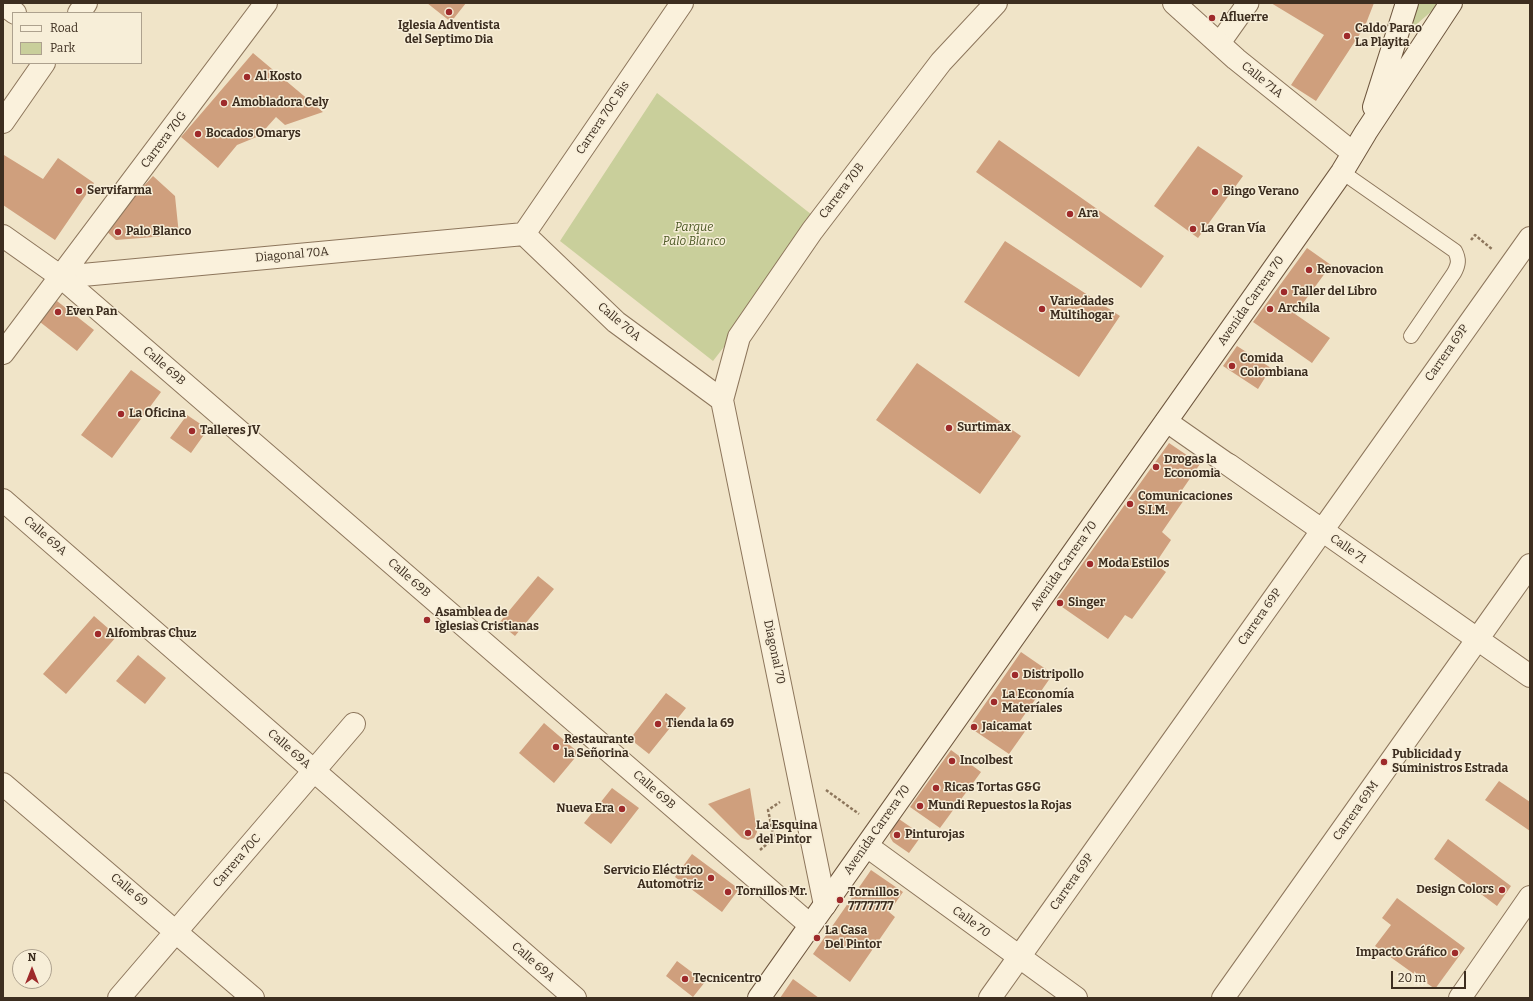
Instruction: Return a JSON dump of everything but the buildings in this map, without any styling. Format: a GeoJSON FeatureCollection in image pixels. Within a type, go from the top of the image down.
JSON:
{"type":"FeatureCollection","features":[{"type":"Feature","properties":{"kind":"street"},"geometry":{"type":"LineString","coordinates":[[80,12],[86,3]]}},
{"type":"Feature","properties":{"kind":"street","name":"Carrera 70G"},"geometry":{"type":"LineString","coordinates":[[3,353],[266,3]]}},
{"type":"Feature","properties":{"kind":"street","name":"Carrera 70C Bis"},"geometry":{"type":"LineString","coordinates":[[524,234],[682,3]]}},
{"type":"Feature","properties":{"kind":"street","name":"Carrera 70B"},"geometry":{"type":"LineString","coordinates":[[722,400],[739,337],[790,262],[941,62],[996,3]]}},
{"type":"Feature","properties":{"kind":"street","name":"Calle 71A"},"geometry":{"type":"LineString","coordinates":[[1174,3],[1348,162]]}},
{"type":"Feature","properties":{"kind":"street"},"geometry":{"type":"LineString","coordinates":[[1219,44],[1248,3]]}},
{"type":"Feature","properties":{"kind":"street","name":"Avenida Carrera 70"},"geometry":{"type":"LineString","coordinates":[[1366,132],[1407,3]]}},
{"type":"Feature","properties":{"kind":"street","name":"Avenida Carrera 70"},"geometry":{"type":"LineString","coordinates":[[759,998],[1348,162],[1366,132],[1451,3]]}},
{"type":"Feature","properties":{"kind":"street"},"geometry":{"type":"LineString","coordinates":[[3,4],[14,12]]}},
{"type":"Feature","properties":{"kind":"street"},"geometry":{"type":"LineString","coordinates":[[3,122],[43,64]]}},
{"type":"Feature","properties":{"kind":"street","name":"Diagonal 70A"},"geometry":{"type":"LineString","coordinates":[[61,277],[524,234]]}},
{"type":"Feature","properties":{"kind":"street","name":"Calle 70A"},"geometry":{"type":"LineString","coordinates":[[524,234],[616,322],[722,400]]}},
{"type":"Feature","properties":{"kind":"street","name":"Calle 69B"},"geometry":{"type":"LineString","coordinates":[[3,236],[61,277],[810,925]]}},
{"type":"Feature","properties":{"kind":"street","name":"Carrera 69P"},"geometry":{"type":"LineString","coordinates":[[990,998],[1530,238]]}},
{"type":"Feature","properties":{"kind":"street","name":"Diagonal 70"},"geometry":{"type":"LineString","coordinates":[[722,400],[825,905]]}},
{"type":"Feature","properties":{"kind":"street","name":"Calle 71"},"geometry":{"type":"LineString","coordinates":[[1166,421],[1530,676]]}},
{"type":"Feature","properties":{"kind":"street","name":"Calle 69A"},"geometry":{"type":"LineString","coordinates":[[3,500],[575,998]]}},
{"type":"Feature","properties":{"kind":"street","name":"Carrera 69M"},"geometry":{"type":"LineString","coordinates":[[1223,998],[1530,565]]}},
{"type":"Feature","properties":{"kind":"street","name":"Carrera 70C"},"geometry":{"type":"LineString","coordinates":[[119,998],[354,724]]}},
{"type":"Feature","properties":{"kind":"street","name":"Calle 69"},"geometry":{"type":"LineString","coordinates":[[3,784],[253,998]]}},
{"type":"Feature","properties":{"kind":"street","name":"Calle 70"},"geometry":{"type":"LineString","coordinates":[[867,846],[1076,998]]}},
{"type":"Feature","properties":{"kind":"street"},"geometry":{"type":"LineString","coordinates":[[1460,998],[1530,897]]}},
{"type":"Feature","properties":{"kind":"lane"},"geometry":{"type":"LineString","coordinates":[[1348,162],[1455,250],[1458,258],[1458,266],[1454,273],[1411,336]]}},
{"type":"Feature","properties":{"kind":"path"},"geometry":{"type":"LineString","coordinates":[[1458,258],[1474,235],[1511,263]]}},
{"type":"Feature","properties":{"kind":"green space"},"geometry":{"type":"Polygon","coordinates":[[[1413,3],[1437,3],[1433,10],[1403,36],[1413,3]]]}},
{"type":"Feature","properties":{"kind":"green space","name":"Parque Palo Blanco"},"geometry":{"type":"Polygon","coordinates":[[[657,93],[821,222],[713,361],[560,241],[657,93]]]}},
{"type":"Feature","properties":{"kind":"place","name":"Iglesia Adventista del Septimo Dia"},"geometry":{"type":"Point","coordinates":[449,12]}},
{"type":"Feature","properties":{"kind":"place","name":"Afluerre"},"geometry":{"type":"Point","coordinates":[1212,18]}},
{"type":"Feature","properties":{"kind":"place","name":"Caldo Parao La Playita"},"geometry":{"type":"Point","coordinates":[1347,36]}},
{"type":"Feature","properties":{"kind":"place","name":"Al Kosto"},"geometry":{"type":"Point","coordinates":[247,77]}},
{"type":"Feature","properties":{"kind":"place","name":"Amobladora Cely"},"geometry":{"type":"Point","coordinates":[224,103]}},
{"type":"Feature","properties":{"kind":"place","name":"Bocados Omarys"},"geometry":{"type":"Point","coordinates":[198,134]}},
{"type":"Feature","properties":{"kind":"place","name":"Servifarma"},"geometry":{"type":"Point","coordinates":[79,191]}},
{"type":"Feature","properties":{"kind":"place","name":"Bingo Verano"},"geometry":{"type":"Point","coordinates":[1215,192]}},
{"type":"Feature","properties":{"kind":"place","name":"Ara"},"geometry":{"type":"Point","coordinates":[1070,214]}},
{"type":"Feature","properties":{"kind":"place","name":"La Gran Vía"},"geometry":{"type":"Point","coordinates":[1193,229]}},
{"type":"Feature","properties":{"kind":"place","name":"Palo Blanco"},"geometry":{"type":"Point","coordinates":[118,232]}},
{"type":"Feature","properties":{"kind":"place","name":"Renovacion"},"geometry":{"type":"Point","coordinates":[1309,270]}},
{"type":"Feature","properties":{"kind":"place","name":"Taller del Libro"},"geometry":{"type":"Point","coordinates":[1284,292]}},
{"type":"Feature","properties":{"kind":"place","name":"Variedades Multihogar"},"geometry":{"type":"Point","coordinates":[1042,309]}},
{"type":"Feature","properties":{"kind":"place","name":"Archila"},"geometry":{"type":"Point","coordinates":[1270,309]}},
{"type":"Feature","properties":{"kind":"place","name":"Even Pan"},"geometry":{"type":"Point","coordinates":[58,312]}},
{"type":"Feature","properties":{"kind":"place","name":"Comida Colombiana"},"geometry":{"type":"Point","coordinates":[1232,366]}},
{"type":"Feature","properties":{"kind":"place","name":"La Oficina"},"geometry":{"type":"Point","coordinates":[121,414]}},
{"type":"Feature","properties":{"kind":"place","name":"Surtimax"},"geometry":{"type":"Point","coordinates":[949,428]}},
{"type":"Feature","properties":{"kind":"place","name":"Talleres JV"},"geometry":{"type":"Point","coordinates":[192,431]}},
{"type":"Feature","properties":{"kind":"place","name":"Drogas la Economia"},"geometry":{"type":"Point","coordinates":[1156,467]}},
{"type":"Feature","properties":{"kind":"place","name":"Comunicaciones S.I.M."},"geometry":{"type":"Point","coordinates":[1130,504]}},
{"type":"Feature","properties":{"kind":"place","name":"Moda Estilos"},"geometry":{"type":"Point","coordinates":[1090,564]}},
{"type":"Feature","properties":{"kind":"place","name":"Singer"},"geometry":{"type":"Point","coordinates":[1060,603]}},
{"type":"Feature","properties":{"kind":"place","name":"Asamblea de Iglesias Cristianas"},"geometry":{"type":"Point","coordinates":[427,620]}},
{"type":"Feature","properties":{"kind":"place","name":"Alfombras Chuz"},"geometry":{"type":"Point","coordinates":[98,634]}},
{"type":"Feature","properties":{"kind":"place","name":"Distripollo"},"geometry":{"type":"Point","coordinates":[1015,675]}},
{"type":"Feature","properties":{"kind":"place","name":"La Economía Materíales"},"geometry":{"type":"Point","coordinates":[994,702]}},
{"type":"Feature","properties":{"kind":"place","name":"Tienda la 69"},"geometry":{"type":"Point","coordinates":[658,724]}},
{"type":"Feature","properties":{"kind":"place","name":"Jaicamat"},"geometry":{"type":"Point","coordinates":[974,727]}},
{"type":"Feature","properties":{"kind":"place","name":"Restaurante la Señorina"},"geometry":{"type":"Point","coordinates":[556,747]}},
{"type":"Feature","properties":{"kind":"place","name":"Incolbest"},"geometry":{"type":"Point","coordinates":[952,761]}},
{"type":"Feature","properties":{"kind":"place","name":"Publicidad y Suministros Estrada"},"geometry":{"type":"Point","coordinates":[1384,762]}},
{"type":"Feature","properties":{"kind":"place","name":"Ricas Tortas G&G"},"geometry":{"type":"Point","coordinates":[936,788]}},
{"type":"Feature","properties":{"kind":"place","name":"Mundi Repuestos la Rojas"},"geometry":{"type":"Point","coordinates":[920,806]}},
{"type":"Feature","properties":{"kind":"place","name":"Nueva Era"},"geometry":{"type":"Point","coordinates":[622,809]}},
{"type":"Feature","properties":{"kind":"place","name":"La Esquina del Pintor"},"geometry":{"type":"Point","coordinates":[748,833]}},
{"type":"Feature","properties":{"kind":"place","name":"Pinturojas"},"geometry":{"type":"Point","coordinates":[897,835]}},
{"type":"Feature","properties":{"kind":"place","name":"Servicio Eléctrico Automotriz"},"geometry":{"type":"Point","coordinates":[711,878]}},
{"type":"Feature","properties":{"kind":"place","name":"Design Colors"},"geometry":{"type":"Point","coordinates":[1502,890]}},
{"type":"Feature","properties":{"kind":"place","name":"Tornillos Mr."},"geometry":{"type":"Point","coordinates":[728,892]}},
{"type":"Feature","properties":{"kind":"place","name":"Tornillos 7777777"},"geometry":{"type":"Point","coordinates":[840,900]}},
{"type":"Feature","properties":{"kind":"place","name":"La Casa Del Pintor"},"geometry":{"type":"Point","coordinates":[817,938]}},
{"type":"Feature","properties":{"kind":"place","name":"Impacto Gráfico"},"geometry":{"type":"Point","coordinates":[1455,953]}},
{"type":"Feature","properties":{"kind":"place","name":"Tecnicentro"},"geometry":{"type":"Point","coordinates":[685,979]}}]}
